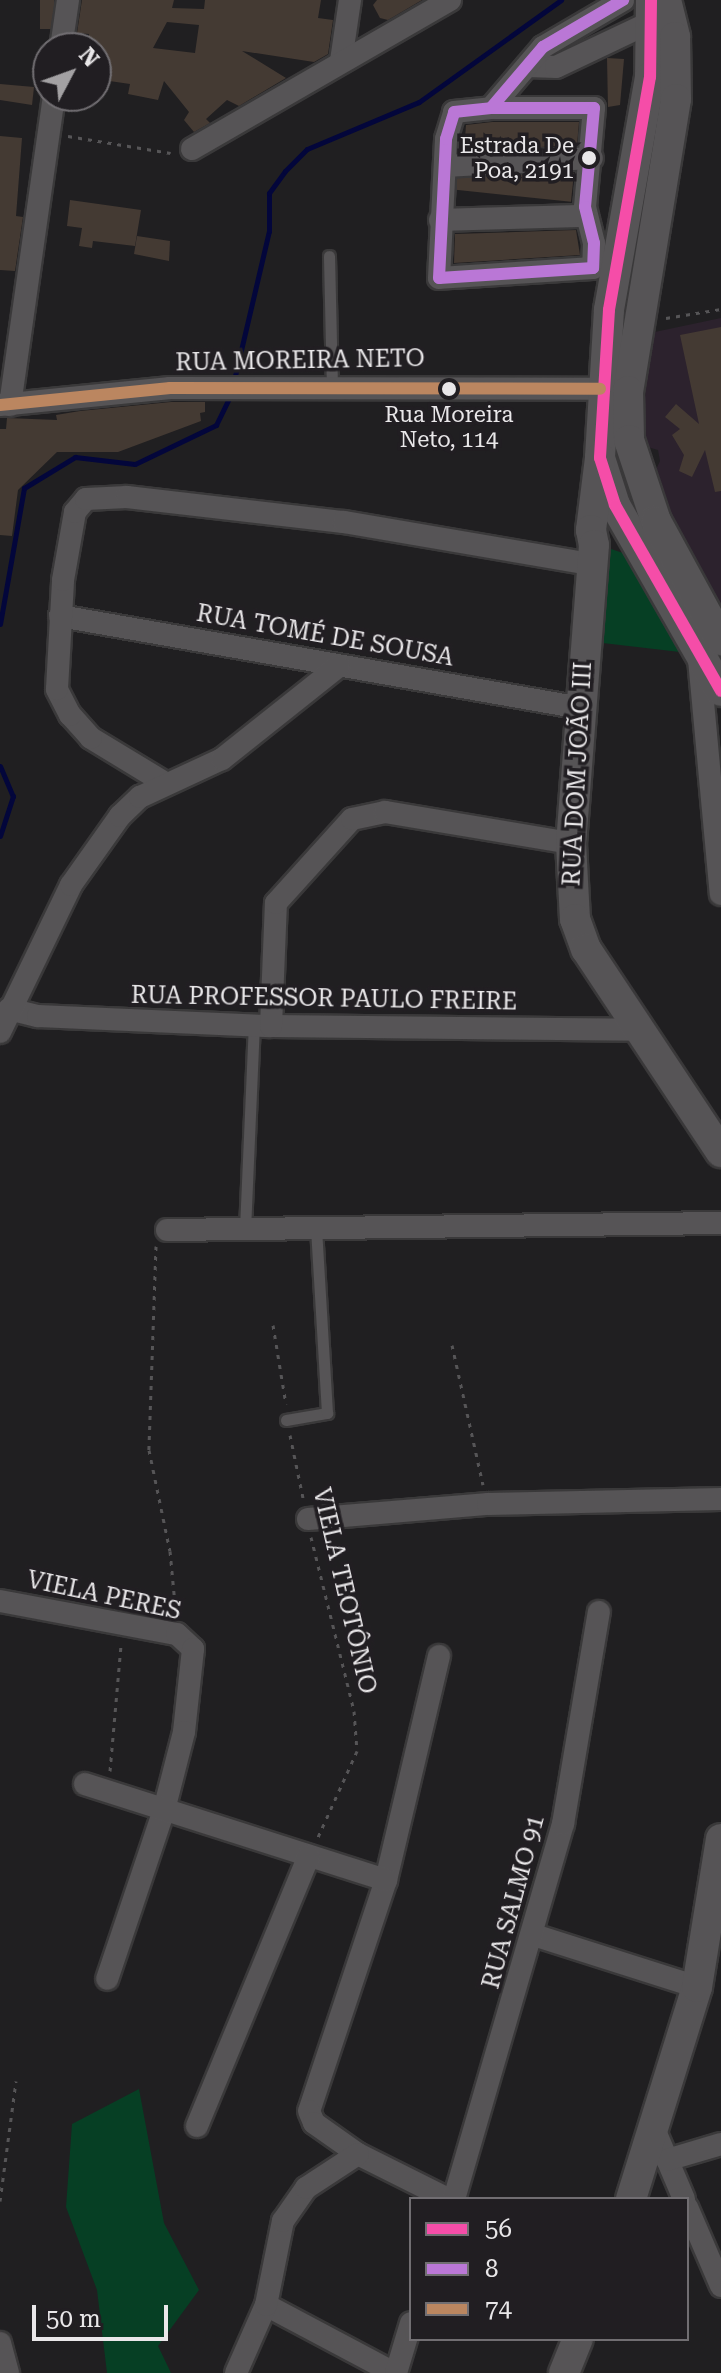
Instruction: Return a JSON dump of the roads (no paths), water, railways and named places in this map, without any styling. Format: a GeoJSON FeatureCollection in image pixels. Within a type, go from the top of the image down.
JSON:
{"type":"FeatureCollection","features":[{"type":"Feature","properties":{"kind":"main road"},"geometry":{"type":"LineString","coordinates":[[657,7],[645,117],[631,179],[600,389],[600,458],[615,505],[710,649]]}},
{"type":"Feature","properties":{"kind":"main road"},"geometry":{"type":"LineString","coordinates":[[657,7],[675,37],[676,99],[628,391],[632,459],[710,649],[721,691]]}},
{"type":"Feature","properties":{"kind":"main road"},"geometry":{"type":"LineString","coordinates":[[631,179],[660,196]]}},
{"type":"Feature","properties":{"kind":"main road","name":"RUA DOM JOÃO III"},"geometry":{"type":"LineString","coordinates":[[600,458],[591,530],[592,554],[571,843],[575,919],[586,949],[721,1152]]}},
{"type":"Feature","properties":{"kind":"main road","name":"RUA DOM JOÃO III"},"geometry":{"type":"LineString","coordinates":[[592,554],[632,459]]}},
{"type":"Feature","properties":{"kind":"main road"},"geometry":{"type":"LineString","coordinates":[[632,2197],[655,2131],[697,1987],[721,1839]]}},
{"type":"Feature","properties":{"kind":"main road"},"geometry":{"type":"LineString","coordinates":[[564,2373],[577,2341]]}},
{"type":"Feature","properties":{"kind":"street"},"geometry":{"type":"LineString","coordinates":[[63,32],[68,0]]}},
{"type":"Feature","properties":{"kind":"street"},"geometry":{"type":"LineString","coordinates":[[341,61],[350,0]]}},
{"type":"Feature","properties":{"kind":"street"},"geometry":{"type":"LineString","coordinates":[[192,149],[450,0]]}},
{"type":"Feature","properties":{"kind":"street"},"geometry":{"type":"LineString","coordinates":[[491,108],[543,47],[623,0]]}},
{"type":"Feature","properties":{"kind":"street"},"geometry":{"type":"LineString","coordinates":[[527,66],[556,67],[657,7]]}},
{"type":"Feature","properties":{"kind":"street"},"geometry":{"type":"LineString","coordinates":[[589,105],[596,111],[586,216],[594,243],[593,268],[439,278],[440,220],[454,112],[491,108],[589,105]]}},
{"type":"Feature","properties":{"kind":"street"},"geometry":{"type":"LineString","coordinates":[[5,405],[52,112]]}},
{"type":"Feature","properties":{"kind":"street"},"geometry":{"type":"LineString","coordinates":[[445,166],[592,158]]}},
{"type":"Feature","properties":{"kind":"street"},"geometry":{"type":"LineString","coordinates":[[440,220],[586,216]]}},
{"type":"Feature","properties":{"kind":"street","name":"RUA MOREIRA NETO"},"geometry":{"type":"LineString","coordinates":[[5,405],[215,387],[600,389]]}},
{"type":"Feature","properties":{"kind":"street"},"geometry":{"type":"LineString","coordinates":[[165,783],[91,738],[70,715],[56,676],[60,616],[80,504],[96,496],[127,497],[592,554]]}},
{"type":"Feature","properties":{"kind":"street","name":"RUA TOMÉ DE SOUSA"},"geometry":{"type":"LineString","coordinates":[[60,616],[581,708]]}},
{"type":"Feature","properties":{"kind":"street"},"geometry":{"type":"LineString","coordinates":[[710,649],[721,894]]}},
{"type":"Feature","properties":{"kind":"street"},"geometry":{"type":"LineString","coordinates":[[0,1032],[9,1009],[89,857],[140,797],[222,759],[339,666]]}},
{"type":"Feature","properties":{"kind":"street"},"geometry":{"type":"LineString","coordinates":[[262,1024],[276,903],[352,819],[385,812],[571,843]]}},
{"type":"Feature","properties":{"kind":"street","name":"RUA PROFESSOR PAULO FREIRE"},"geometry":{"type":"LineString","coordinates":[[9,1009],[53,1017],[262,1024],[639,1030]]}},
{"type":"Feature","properties":{"kind":"street"},"geometry":{"type":"LineString","coordinates":[[167,1230],[721,1223]]}},
{"type":"Feature","properties":{"kind":"street"},"geometry":{"type":"LineString","coordinates":[[308,1519],[488,1504],[721,1499]]}},
{"type":"Feature","properties":{"kind":"street","name":"VIELA PERES"},"geometry":{"type":"LineString","coordinates":[[0,1601],[123,1621],[185,1641],[184,1732],[164,1810]]}},
{"type":"Feature","properties":{"kind":"street","name":"RUA SALMO 91"},"geometry":{"type":"LineString","coordinates":[[452,2197],[534,1935],[563,1824],[599,1612]]}},
{"type":"Feature","properties":{"kind":"street"},"geometry":{"type":"LineString","coordinates":[[439,1656],[386,1880],[309,2111],[314,2123],[358,2154],[447,2197]]}},
{"type":"Feature","properties":{"kind":"street"},"geometry":{"type":"LineString","coordinates":[[85,1784],[386,1880]]}},
{"type":"Feature","properties":{"kind":"street"},"geometry":{"type":"LineString","coordinates":[[107,1979],[164,1810]]}},
{"type":"Feature","properties":{"kind":"street"},"geometry":{"type":"LineString","coordinates":[[197,2126],[309,1856]]}},
{"type":"Feature","properties":{"kind":"street"},"geometry":{"type":"LineString","coordinates":[[534,1935],[697,1987]]}},
{"type":"Feature","properties":{"kind":"street"},"geometry":{"type":"LineString","coordinates":[[655,2131],[683,2197]]}},
{"type":"Feature","properties":{"kind":"street"},"geometry":{"type":"LineString","coordinates":[[667,2160],[721,2144]]}},
{"type":"Feature","properties":{"kind":"street"},"geometry":{"type":"LineString","coordinates":[[236,2373],[266,2305],[273,2260],[294,2203],[306,2188],[358,2154]]}},
{"type":"Feature","properties":{"kind":"street"},"geometry":{"type":"LineString","coordinates":[[689,2212],[721,2286]]}},
{"type":"Feature","properties":{"kind":"street"},"geometry":{"type":"LineString","coordinates":[[266,2305],[395,2373],[409,2329]]}},
{"type":"Feature","properties":{"kind":"street"},"geometry":{"type":"LineString","coordinates":[[0,2343],[8,2373]]}},
{"type":"Feature","properties":{"kind":"lane"},"geometry":{"type":"LineString","coordinates":[[329,256],[332,388]]}},
{"type":"Feature","properties":{"kind":"lane"},"geometry":{"type":"LineString","coordinates":[[245,1229],[262,1024]]}},
{"type":"Feature","properties":{"kind":"lane"},"geometry":{"type":"LineString","coordinates":[[286,1420],[327,1413],[316,1228]]}},
{"type":"Feature","properties":{"kind":"waterway"},"geometry":{"type":"LineString","coordinates":[[234,380],[269,231],[269,193],[285,171],[307,149],[419,102],[561,0]]}},
{"type":"Feature","properties":{"kind":"waterway"},"geometry":{"type":"LineString","coordinates":[[0,624],[24,488],[75,457],[135,464],[216,425],[231,394]]}},
{"type":"Feature","properties":{"kind":"waterway"},"geometry":{"type":"LineString","coordinates":[[0,766],[13,796],[0,836]]}},
{"type":"Feature","properties":{"kind":"place","name":"Estrada De Poa, 2191"},"geometry":{"type":"Point","coordinates":[589,158]}},
{"type":"Feature","properties":{"kind":"place","name":"Rua Moreira Neto, 114"},"geometry":{"type":"Point","coordinates":[449,389]}}]}
